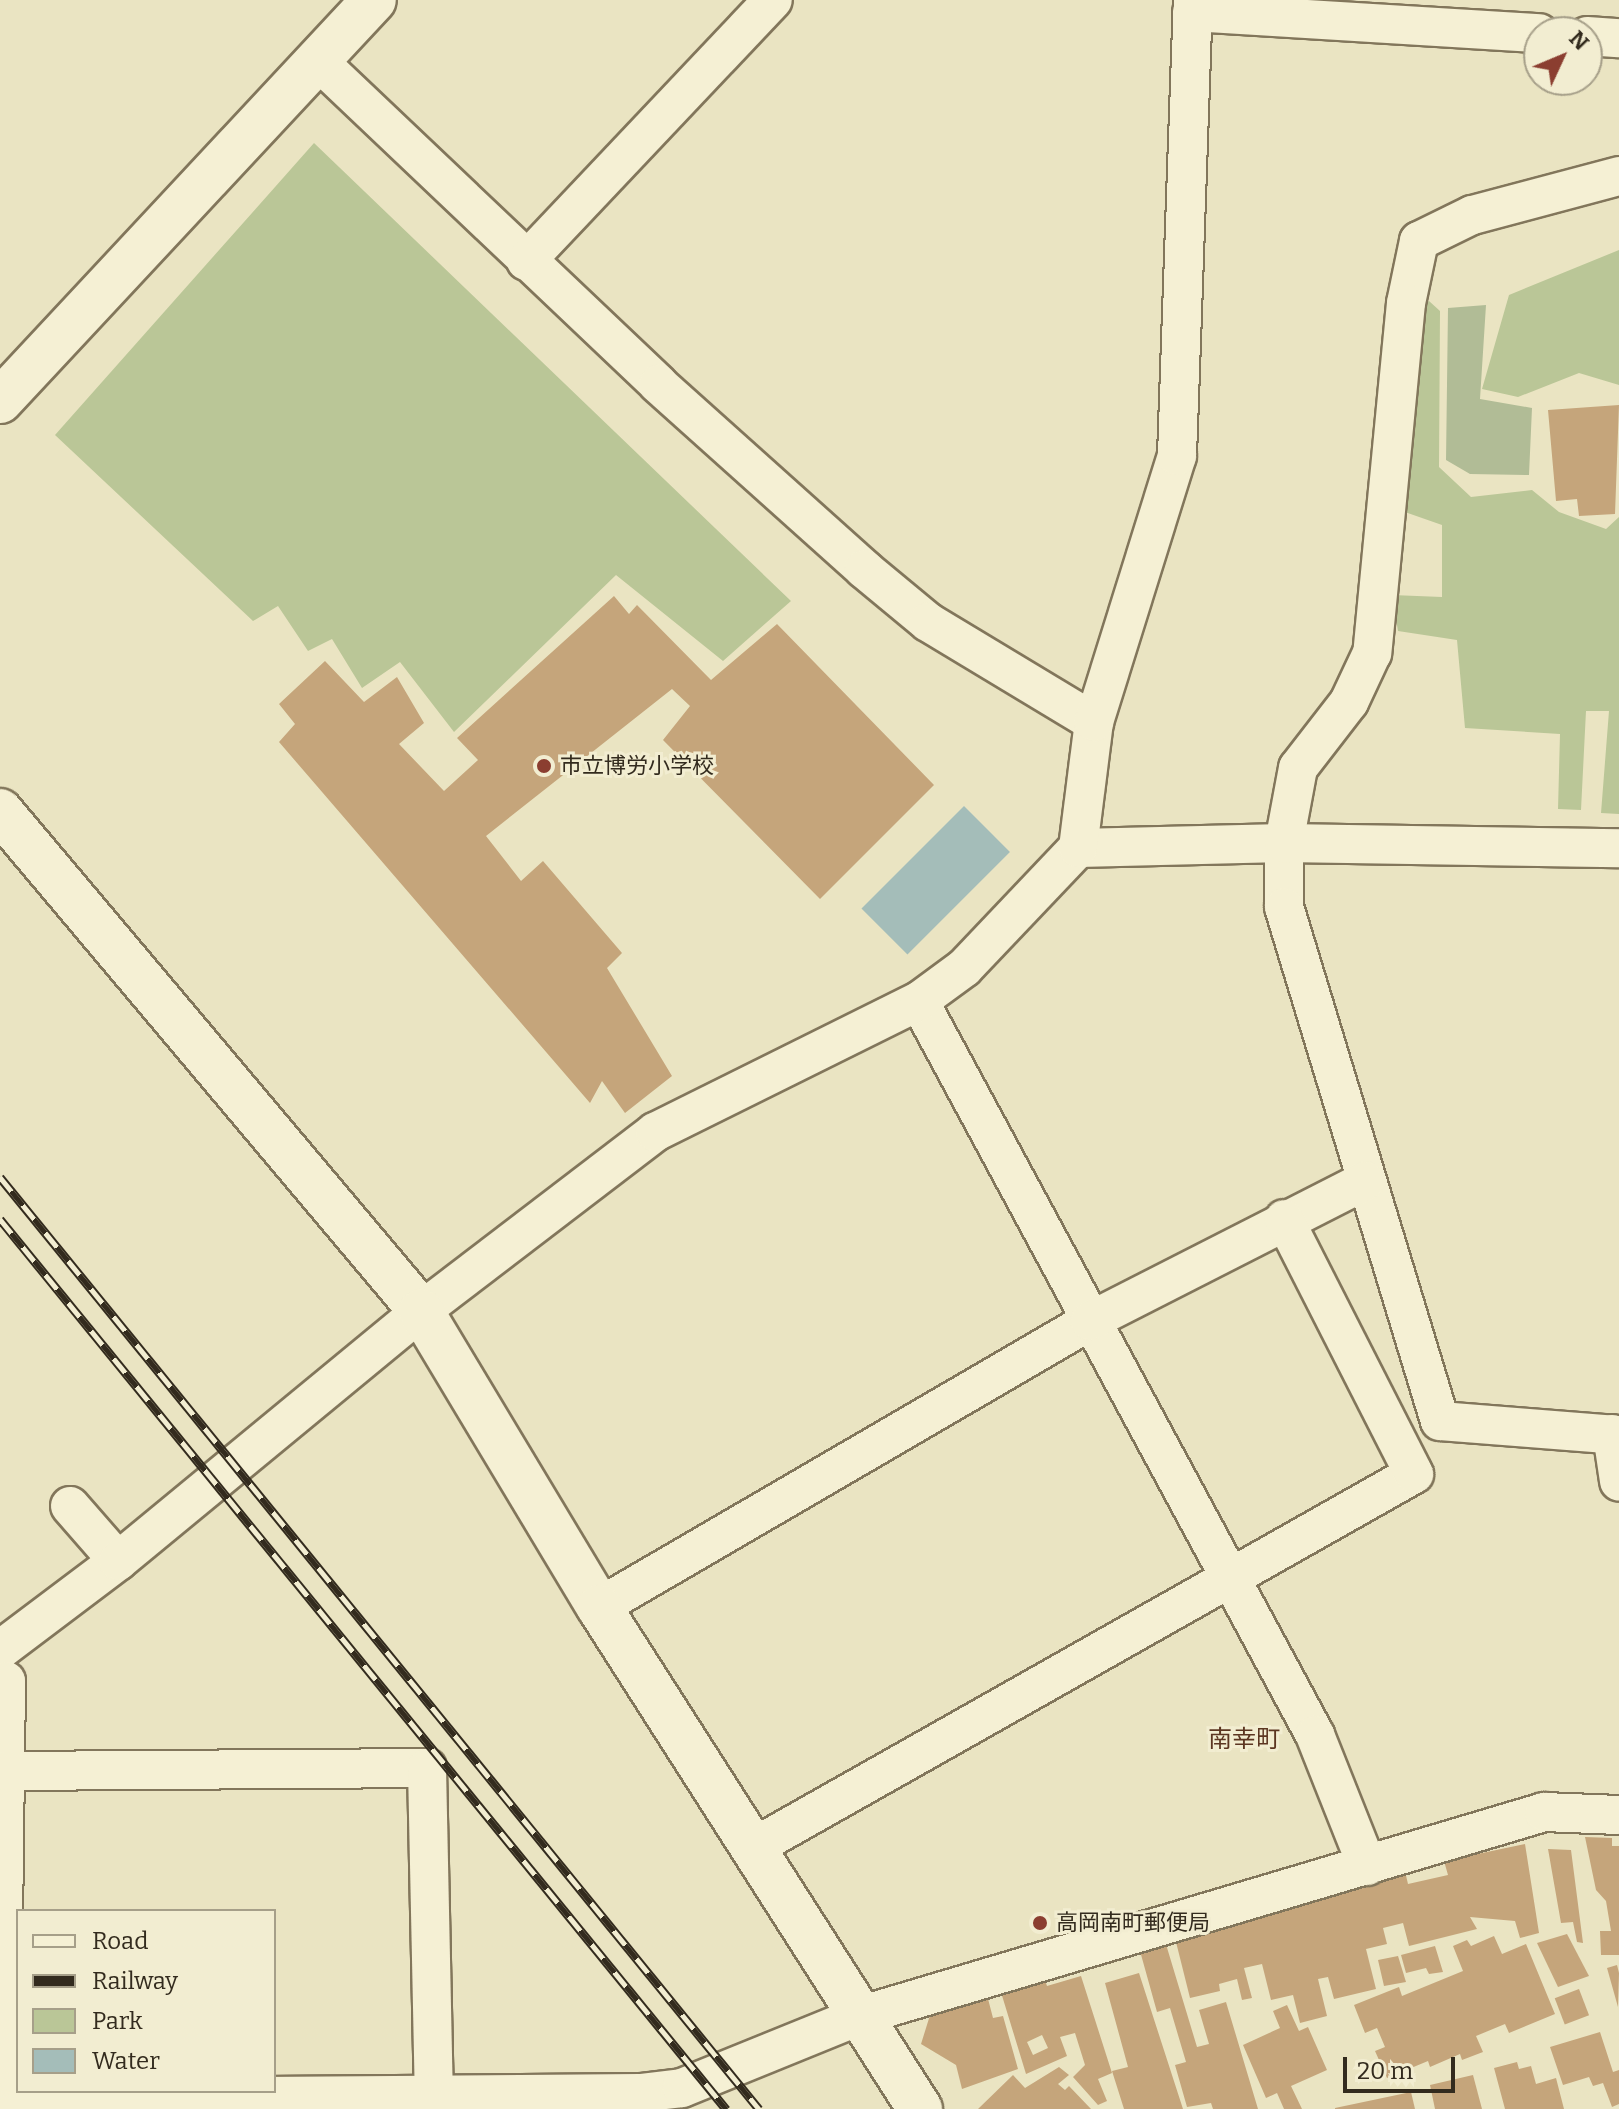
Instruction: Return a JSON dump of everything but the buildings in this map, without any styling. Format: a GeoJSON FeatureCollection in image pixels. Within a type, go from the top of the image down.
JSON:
{"type":"FeatureCollection","features":[{"type":"Feature","properties":{"kind":"street"},"geometry":{"type":"LineString","coordinates":[[0,401],[374,0]]}},
{"type":"Feature","properties":{"kind":"street"},"geometry":{"type":"LineString","coordinates":[[526,261],[773,0]]}},
{"type":"Feature","properties":{"kind":"street"},"geometry":{"type":"LineString","coordinates":[[0,1650],[118,1561],[421,1311],[655,1132],[919,1001],[964,968],[1078,848],[1094,722],[1177,456],[1193,6],[1523,32]]}},
{"type":"Feature","properties":{"kind":"street"},"geometry":{"type":"LineString","coordinates":[[316,59],[526,261],[928,622],[1094,722]]}},
{"type":"Feature","properties":{"kind":"street"},"geometry":{"type":"LineString","coordinates":[[1619,176],[1472,215],[1419,241],[1406,303],[1372,653],[1349,702],[1298,768],[1284,843],[1284,907],[1440,1421],[1616,1434],[1619,1481]]}},
{"type":"Feature","properties":{"kind":"street"},"geometry":{"type":"LineString","coordinates":[[0,811],[421,1311],[599,1607],[920,2109]]}},
{"type":"Feature","properties":{"kind":"street"},"geometry":{"type":"LineString","coordinates":[[1078,848],[1284,843],[1619,848]]}},
{"type":"Feature","properties":{"kind":"street"},"geometry":{"type":"LineString","coordinates":[[919,1001],[1315,1735],[1367,1866]]}},
{"type":"Feature","properties":{"kind":"street"},"geometry":{"type":"LineString","coordinates":[[599,1607],[1090,1321],[1284,1219],[1365,1181]]}},
{"type":"Feature","properties":{"kind":"street"},"geometry":{"type":"LineString","coordinates":[[754,1847],[1232,1582],[1414,1474],[1284,1219]]}},
{"type":"Feature","properties":{"kind":"street"},"geometry":{"type":"LineString","coordinates":[[70,1506],[118,1561]]}},
{"type":"Feature","properties":{"kind":"street"},"geometry":{"type":"LineString","coordinates":[[0,1677],[6,1681],[1,2109]]}},
{"type":"Feature","properties":{"kind":"street"},"geometry":{"type":"LineString","coordinates":[[5,1771],[427,1768],[434,2095]]}},
{"type":"Feature","properties":{"kind":"street"},"geometry":{"type":"LineString","coordinates":[[0,2098],[434,2095],[640,2101],[682,2088],[859,2016],[1544,1812],[1619,1815]]}},
{"type":"Feature","properties":{"kind":"green space"},"geometry":{"type":"Polygon","coordinates":[[[314,143],[791,601],[723,661],[616,575],[454,732],[400,662],[362,688],[332,639],[308,651],[278,606],[253,621],[55,435],[314,143]]]}},
{"type":"Feature","properties":{"kind":"green space"},"geometry":{"type":"Polygon","coordinates":[[[1619,250],[1619,385],[1579,373],[1518,397],[1482,389],[1509,295],[1619,250]]]}},
{"type":"Feature","properties":{"kind":"green space"},"geometry":{"type":"Polygon","coordinates":[[[1429,301],[1440,311],[1439,467],[1471,497],[1532,490],[1559,512],[1606,529],[1619,517],[1619,814],[1601,813],[1609,711],[1586,711],[1581,810],[1558,809],[1560,734],[1465,728],[1457,640],[1398,631],[1392,595],[1442,597],[1442,525],[1402,511],[1414,312],[1429,301]]]}},
{"type":"Feature","properties":{"kind":"green space"},"geometry":{"type":"Polygon","coordinates":[[[1486,305],[1480,399],[1532,408],[1529,475],[1470,474],[1446,460],[1448,308],[1486,305]]]}},
{"type":"Feature","properties":{"kind":"water"},"geometry":{"type":"Polygon","coordinates":[[[964,806],[1010,852],[907,954],[861,909],[964,806]]]}},
{"type":"Feature","properties":{"kind":"railway"},"geometry":{"type":"LineString","coordinates":[[0,1177],[759,2109]]}},
{"type":"Feature","properties":{"kind":"railway"},"geometry":{"type":"LineString","coordinates":[[0,1219],[726,2109]]}},
{"type":"Feature","properties":{"kind":"place","name":"市立博労小学校"},"geometry":{"type":"Point","coordinates":[544,766]}},
{"type":"Feature","properties":{"kind":"place","name":"高岡南町郵便局"},"geometry":{"type":"Point","coordinates":[1040,1923]}},
{"type":"Feature","properties":{"kind":"district","name":"南幸町"},"geometry":{"type":"Point","coordinates":[1244,1740]}}]}
